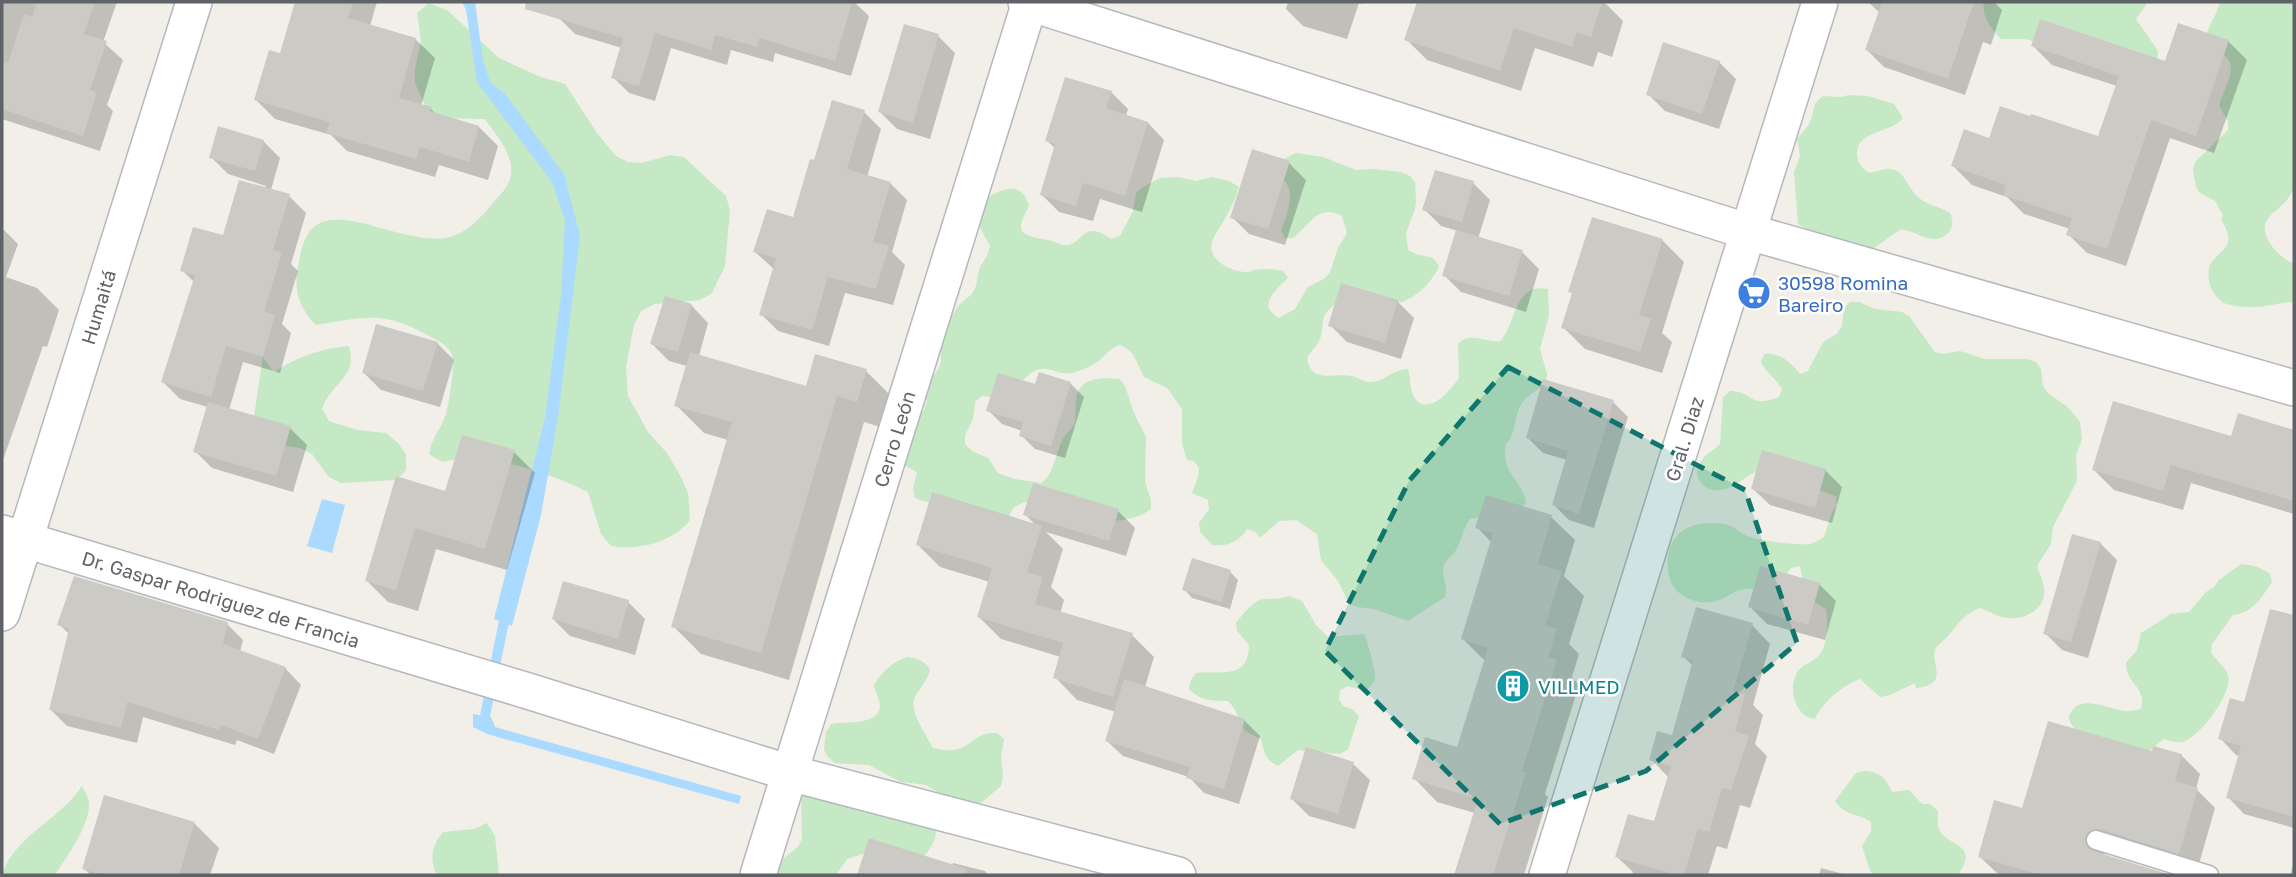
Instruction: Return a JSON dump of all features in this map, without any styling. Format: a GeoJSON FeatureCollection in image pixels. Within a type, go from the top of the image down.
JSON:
{"type":"FeatureCollection","features":[{"type":"Feature","properties":{"kind":"street","name":"Humaitá"},"geometry":{"type":"LineString","coordinates":[[2,613],[14,537],[194,2]]}},
{"type":"Feature","properties":{"kind":"street"},"geometry":{"type":"LineString","coordinates":[[1029,2],[1749,232],[2294,388]]}},
{"type":"Feature","properties":{"kind":"street","name":"Cerro León"},"geometry":{"type":"LineString","coordinates":[[758,875],[1029,2]]}},
{"type":"Feature","properties":{"kind":"street","name":"Gral. Diaz"},"geometry":{"type":"LineString","coordinates":[[1548,875],[1820,2]]}},
{"type":"Feature","properties":{"kind":"street","name":"Dr. Gaspar Rodriguez de Francia"},"geometry":{"type":"LineString","coordinates":[[14,537],[528,691],[790,773],[1178,875]]}},
{"type":"Feature","properties":{"kind":"lane"},"geometry":{"type":"LineString","coordinates":[[2096,840],[2209,875]]}},
{"type":"Feature","properties":{"kind":"highlighted area"},"geometry":{"type":"Polygon","coordinates":[[[1508,367],[1745,490],[1797,643],[1646,771],[1500,824],[1325,651],[1409,481],[1508,367]]]}},
{"type":"Feature","properties":{"kind":"green space"},"geometry":{"type":"Polygon","coordinates":[[[1984,2],[2148,2],[2136,19],[2158,51],[2157,64],[2024,39],[2001,39],[1985,17],[1984,2]]]}},
{"type":"Feature","properties":{"kind":"green space"},"geometry":{"type":"Polygon","coordinates":[[[2220,2],[2294,2],[2294,186],[2291,195],[2268,218],[2265,232],[2274,249],[2294,264],[2294,302],[2257,307],[2230,305],[2216,296],[2209,281],[2210,265],[2227,245],[2228,235],[2221,219],[2223,215],[2215,201],[2200,193],[2196,187],[2193,170],[2195,162],[2228,130],[2228,121],[2219,106],[2230,75],[2230,63],[2225,55],[2206,39],[2220,2]]]}},
{"type":"Feature","properties":{"kind":"green space"},"geometry":{"type":"Polygon","coordinates":[[[429,3],[447,10],[499,58],[538,76],[565,84],[597,133],[616,156],[628,162],[642,163],[670,155],[684,157],[726,196],[730,210],[725,266],[712,293],[700,300],[655,304],[641,311],[634,325],[626,367],[628,396],[648,432],[667,453],[688,493],[690,520],[683,528],[665,539],[643,546],[611,546],[601,534],[588,492],[554,477],[516,465],[478,459],[442,462],[429,454],[448,403],[453,359],[448,348],[414,328],[387,319],[362,318],[316,325],[302,306],[296,284],[300,254],[307,235],[316,225],[346,220],[412,236],[453,236],[486,212],[511,177],[510,159],[485,119],[439,118],[427,110],[415,83],[415,69],[421,40],[417,13],[429,3]]]}},
{"type":"Feature","properties":{"kind":"green space"},"geometry":{"type":"Polygon","coordinates":[[[1868,96],[1894,104],[1903,118],[1891,127],[1862,140],[1857,154],[1862,167],[1869,173],[1886,169],[1897,171],[1919,198],[1950,213],[1952,221],[1948,233],[1929,239],[1901,230],[1869,251],[1812,232],[1798,224],[1794,172],[1800,156],[1797,139],[1810,123],[1820,98],[1868,96]]]}},
{"type":"Feature","properties":{"kind":"green space"},"geometry":{"type":"Polygon","coordinates":[[[1296,153],[1323,157],[1356,170],[1401,172],[1410,176],[1415,182],[1416,200],[1406,233],[1408,250],[1433,258],[1439,266],[1424,287],[1402,302],[1335,305],[1329,309],[1324,318],[1321,338],[1307,358],[1313,372],[1318,375],[1345,375],[1373,382],[1408,369],[1414,397],[1425,405],[1432,403],[1445,395],[1459,378],[1458,344],[1468,338],[1500,341],[1506,334],[1522,298],[1528,292],[1548,289],[1549,316],[1540,349],[1547,374],[1546,382],[1522,402],[1512,436],[1506,444],[1506,463],[1526,502],[1521,509],[1470,519],[1456,550],[1444,566],[1445,597],[1408,621],[1374,609],[1349,604],[1338,581],[1321,560],[1317,534],[1296,520],[1279,521],[1260,538],[1256,532],[1247,529],[1232,543],[1212,545],[1200,532],[1199,523],[1209,509],[1208,500],[1192,493],[1199,468],[1194,461],[1187,460],[1182,444],[1182,409],[1167,388],[1144,377],[1133,354],[1119,345],[1095,364],[1075,372],[1045,369],[1034,371],[1007,398],[982,396],[975,402],[965,444],[972,451],[988,458],[998,473],[1014,479],[1042,483],[1050,473],[1060,444],[1074,424],[1076,399],[1082,386],[1092,380],[1120,379],[1146,437],[1145,482],[1151,509],[1122,520],[1106,520],[1073,515],[1026,502],[1015,507],[1009,517],[915,498],[913,489],[917,472],[902,464],[904,439],[924,410],[927,401],[925,384],[938,370],[941,362],[945,327],[959,305],[972,294],[979,269],[988,254],[990,246],[978,224],[987,198],[1006,190],[1017,190],[1026,198],[1029,206],[1022,222],[1022,231],[1031,236],[1069,245],[1092,231],[1112,239],[1120,236],[1133,211],[1136,193],[1160,178],[1178,177],[1196,181],[1212,177],[1229,181],[1239,187],[1230,210],[1213,239],[1213,254],[1227,267],[1239,271],[1283,271],[1288,278],[1270,298],[1269,303],[1272,313],[1279,318],[1295,309],[1308,287],[1324,279],[1330,272],[1338,248],[1347,233],[1342,216],[1327,212],[1315,217],[1293,238],[1285,238],[1281,230],[1290,194],[1285,181],[1279,176],[1280,161],[1296,153]]]}},
{"type":"Feature","properties":{"kind":"green space"},"geometry":{"type":"Polygon","coordinates":[[[1850,302],[1859,302],[1875,309],[1902,312],[1909,316],[1935,352],[1943,354],[1960,351],[1984,359],[2027,359],[2036,362],[2041,369],[2043,386],[2048,393],[2069,408],[2080,422],[2082,439],[2076,456],[2077,481],[2053,527],[2051,544],[2037,566],[2044,590],[2043,599],[2036,609],[2025,616],[2013,618],[1980,608],[1961,620],[1936,648],[1934,655],[1937,673],[1933,682],[1916,688],[1915,683],[1880,697],[1860,679],[1834,695],[1815,719],[1802,713],[1798,707],[1793,685],[1799,670],[1821,653],[1826,637],[1827,614],[1826,609],[1811,600],[1805,592],[1800,566],[1791,568],[1779,583],[1769,588],[1738,591],[1717,601],[1702,602],[1687,598],[1674,587],[1668,572],[1668,556],[1676,537],[1691,526],[1701,524],[1727,525],[1752,538],[1768,541],[1810,544],[1824,537],[1837,505],[1836,496],[1760,470],[1721,490],[1705,487],[1697,474],[1700,463],[1720,444],[1723,397],[1730,391],[1761,401],[1779,397],[1782,389],[1761,362],[1764,354],[1784,359],[1800,374],[1808,371],[1823,342],[1837,334],[1842,326],[1844,308],[1850,302]]]}},
{"type":"Feature","properties":{"kind":"green space"},"geometry":{"type":"Polygon","coordinates":[[[349,346],[351,357],[347,373],[331,392],[322,409],[329,421],[357,430],[386,433],[398,443],[406,454],[406,470],[396,480],[341,483],[329,477],[312,454],[300,448],[285,446],[254,416],[263,357],[274,372],[310,354],[349,346]]]}},
{"type":"Feature","properties":{"kind":"green space"},"geometry":{"type":"Polygon","coordinates":[[[2241,564],[2270,574],[2272,582],[2251,608],[2233,615],[2212,644],[2211,653],[2227,672],[2228,683],[2221,702],[2199,731],[2182,742],[2164,739],[2142,753],[2077,731],[2069,717],[2081,704],[2096,704],[2126,711],[2141,709],[2141,695],[2129,676],[2126,663],[2137,650],[2141,633],[2171,614],[2189,612],[2219,580],[2241,564]]]}},
{"type":"Feature","properties":{"kind":"green space"},"geometry":{"type":"Polygon","coordinates":[[[1288,596],[1302,601],[1316,625],[1328,637],[1364,634],[1375,678],[1365,691],[1348,686],[1340,690],[1339,699],[1343,706],[1352,709],[1359,716],[1348,749],[1340,754],[1298,750],[1278,766],[1264,752],[1261,739],[1245,731],[1228,701],[1202,698],[1189,689],[1196,673],[1231,671],[1244,664],[1249,645],[1237,631],[1236,623],[1255,602],[1288,596]]]}},
{"type":"Feature","properties":{"kind":"green space"},"geometry":{"type":"Polygon","coordinates":[[[907,657],[920,660],[930,669],[913,705],[933,748],[958,749],[990,733],[997,733],[1004,739],[1001,786],[982,802],[973,804],[948,799],[926,785],[901,782],[869,765],[835,763],[824,750],[826,732],[831,724],[860,722],[878,713],[880,704],[874,685],[888,668],[907,657]]]}},
{"type":"Feature","properties":{"kind":"green space"},"geometry":{"type":"Polygon","coordinates":[[[1865,771],[1882,777],[1892,792],[1909,790],[1922,804],[1930,804],[1938,811],[1938,827],[1943,835],[1960,846],[1966,856],[1958,875],[1874,875],[1870,871],[1862,846],[1871,831],[1871,822],[1843,810],[1835,801],[1856,773],[1865,771]]]}},
{"type":"Feature","properties":{"kind":"green space"},"geometry":{"type":"Polygon","coordinates":[[[82,786],[89,802],[89,811],[77,840],[55,875],[2,875],[17,849],[73,798],[82,786]]]}},
{"type":"Feature","properties":{"kind":"green space"},"geometry":{"type":"Polygon","coordinates":[[[809,791],[936,827],[933,843],[918,865],[863,854],[847,859],[836,875],[773,875],[802,839],[801,794],[809,791]]]}},
{"type":"Feature","properties":{"kind":"green space"},"geometry":{"type":"Polygon","coordinates":[[[487,823],[495,836],[499,875],[437,875],[433,852],[443,832],[474,829],[487,823]]]}},
{"type":"Feature","properties":{"kind":"water"},"geometry":{"type":"Polygon","coordinates":[[[462,2],[475,2],[483,61],[490,82],[505,94],[564,174],[580,236],[558,417],[541,515],[512,626],[494,619],[545,418],[561,295],[565,220],[552,182],[477,82],[466,10],[462,2]]]}},
{"type":"Feature","properties":{"kind":"water"},"geometry":{"type":"Polygon","coordinates":[[[322,499],[345,505],[332,553],[307,546],[322,499]]]}},
{"type":"Feature","properties":{"kind":"water"},"geometry":{"type":"Polygon","coordinates":[[[473,714],[491,717],[495,727],[741,796],[739,804],[487,734],[473,727],[473,714]]]}},
{"type":"Feature","properties":{"kind":"building"},"geometry":{"type":"Polygon","coordinates":[[[37,2],[95,2],[84,34],[107,41],[90,90],[97,93],[83,136],[2,109],[2,61],[8,63],[24,14],[32,17],[37,2]]]}},
{"type":"Feature","properties":{"kind":"building"},"geometry":{"type":"Polygon","coordinates":[[[295,2],[353,2],[348,18],[416,38],[399,98],[432,107],[430,111],[479,126],[469,162],[420,147],[416,159],[326,133],[330,122],[254,100],[269,50],[280,53],[295,2]]]}},
{"type":"Feature","properties":{"kind":"building"},"geometry":{"type":"Polygon","coordinates":[[[526,2],[852,2],[835,61],[759,38],[757,47],[715,35],[711,50],[655,33],[639,86],[611,78],[623,38],[525,9],[526,2]]]}},
{"type":"Feature","properties":{"kind":"building"},"geometry":{"type":"Polygon","coordinates":[[[1417,2],[1602,2],[1591,37],[1577,32],[1572,47],[1514,28],[1500,71],[1404,40],[1417,2]]]}},
{"type":"Feature","properties":{"kind":"building"},"geometry":{"type":"Polygon","coordinates":[[[1882,2],[1974,2],[1948,79],[1865,50],[1882,2]]]}},
{"type":"Feature","properties":{"kind":"building"},"geometry":{"type":"Polygon","coordinates":[[[2040,19],[2165,61],[2178,23],[2229,40],[2196,136],[2151,120],[2107,249],[2066,235],[2072,218],[2003,195],[2006,185],[1951,166],[1964,129],[1989,138],[2000,106],[2098,136],[2119,76],[2031,46],[2040,19]]]}},
{"type":"Feature","properties":{"kind":"building"},"geometry":{"type":"Polygon","coordinates":[[[904,24],[939,34],[913,123],[878,112],[904,24]]]}},
{"type":"Feature","properties":{"kind":"building"},"geometry":{"type":"Polygon","coordinates":[[[1663,42],[1720,61],[1702,114],[1646,95],[1663,42]]]}},
{"type":"Feature","properties":{"kind":"building"},"geometry":{"type":"Polygon","coordinates":[[[1065,77],[1112,91],[1106,108],[1148,122],[1125,196],[1083,183],[1076,206],[1040,195],[1055,144],[1045,141],[1065,77]]]}},
{"type":"Feature","properties":{"kind":"building"},"geometry":{"type":"Polygon","coordinates":[[[832,100],[865,110],[847,169],[891,182],[873,242],[889,246],[876,289],[828,277],[812,330],[759,315],[776,258],[753,252],[767,209],[793,217],[810,159],[814,160],[832,100]]]}},
{"type":"Feature","properties":{"kind":"building"},"geometry":{"type":"Polygon","coordinates":[[[218,126],[264,140],[255,171],[209,158],[218,126]]]}},
{"type":"Feature","properties":{"kind":"building"},"geometry":{"type":"Polygon","coordinates":[[[1252,149],[1290,161],[1268,229],[1230,218],[1252,149]]]}},
{"type":"Feature","properties":{"kind":"building"},"geometry":{"type":"Polygon","coordinates":[[[1435,170],[1474,181],[1462,222],[1422,210],[1435,170]]]}},
{"type":"Feature","properties":{"kind":"building"},"geometry":{"type":"Polygon","coordinates":[[[239,180],[290,194],[273,250],[282,253],[264,311],[275,315],[263,357],[226,346],[211,397],[161,382],[195,275],[180,271],[193,227],[223,235],[239,180]]]}},
{"type":"Feature","properties":{"kind":"building"},"geometry":{"type":"Polygon","coordinates":[[[1592,217],[1663,239],[1639,315],[1651,319],[1640,352],[1561,328],[1572,293],[1568,292],[1592,217]]]}},
{"type":"Feature","properties":{"kind":"building"},"geometry":{"type":"Polygon","coordinates":[[[1456,230],[1523,250],[1509,296],[1442,276],[1456,230]]]}},
{"type":"Feature","properties":{"kind":"building"},"geometry":{"type":"Polygon","coordinates":[[[1341,283],[1398,300],[1385,343],[1328,326],[1341,283]]]}},
{"type":"Feature","properties":{"kind":"building"},"geometry":{"type":"Polygon","coordinates":[[[665,296],[692,304],[678,352],[650,344],[665,296]]]}},
{"type":"Feature","properties":{"kind":"building"},"geometry":{"type":"Polygon","coordinates":[[[376,324],[438,342],[423,391],[362,373],[376,324]]]}},
{"type":"Feature","properties":{"kind":"building"},"geometry":{"type":"Polygon","coordinates":[[[690,352],[806,386],[815,354],[867,369],[857,402],[837,396],[761,653],[671,627],[732,422],[674,406],[690,352]]]}},
{"type":"Feature","properties":{"kind":"building"},"geometry":{"type":"Polygon","coordinates":[[[1039,372],[1071,382],[1051,446],[1019,436],[1023,422],[986,411],[998,373],[1035,384],[1039,372]]]}},
{"type":"Feature","properties":{"kind":"building"},"geometry":{"type":"Polygon","coordinates":[[[1543,379],[1614,400],[1579,514],[1552,505],[1568,451],[1526,438],[1543,379]]]}},
{"type":"Feature","properties":{"kind":"building"},"geometry":{"type":"Polygon","coordinates":[[[2113,401],[2231,436],[2238,413],[2294,430],[2294,501],[2171,465],[2163,491],[2092,470],[2113,401]]]}},
{"type":"Feature","properties":{"kind":"building"},"geometry":{"type":"Polygon","coordinates":[[[208,402],[291,426],[276,476],[193,452],[208,402]]]}},
{"type":"Feature","properties":{"kind":"building"},"geometry":{"type":"Polygon","coordinates":[[[462,435],[515,450],[485,549],[415,528],[396,590],[365,581],[396,476],[445,491],[462,435]]]}},
{"type":"Feature","properties":{"kind":"building"},"geometry":{"type":"Polygon","coordinates":[[[1762,450],[1826,469],[1815,508],[1751,489],[1762,450]]]}},
{"type":"Feature","properties":{"kind":"building"},"geometry":{"type":"Polygon","coordinates":[[[1033,483],[1119,509],[1109,541],[1023,515],[1033,483]]]}},
{"type":"Feature","properties":{"kind":"building"},"geometry":{"type":"Polygon","coordinates":[[[932,492],[1042,526],[1027,572],[1043,577],[1035,604],[1133,633],[1113,697],[1053,678],[1063,643],[977,617],[992,568],[916,545],[932,492]]]}},
{"type":"Feature","properties":{"kind":"building"},"geometry":{"type":"Polygon","coordinates":[[[1486,495],[1552,515],[1538,564],[1562,571],[1545,626],[1557,629],[1548,657],[1557,660],[1522,771],[1526,772],[1493,875],[1454,875],[1478,799],[1412,779],[1425,737],[1457,747],[1488,648],[1461,639],[1493,533],[1475,528],[1486,495]]]}},
{"type":"Feature","properties":{"kind":"building"},"geometry":{"type":"Polygon","coordinates":[[[2072,534],[2101,542],[2071,642],[2043,634],[2072,534]]]}},
{"type":"Feature","properties":{"kind":"building"},"geometry":{"type":"Polygon","coordinates":[[[1192,558],[1231,570],[1222,602],[1182,590],[1192,558]]]}},
{"type":"Feature","properties":{"kind":"building"},"geometry":{"type":"Polygon","coordinates":[[[1760,566],[1820,583],[1808,625],[1748,607],[1760,566]]]}},
{"type":"Feature","properties":{"kind":"building"},"geometry":{"type":"Polygon","coordinates":[[[74,576],[228,622],[223,644],[286,667],[258,739],[221,725],[219,730],[127,702],[121,728],[49,710],[69,629],[57,625],[74,576]]]}},
{"type":"Feature","properties":{"kind":"building"},"geometry":{"type":"Polygon","coordinates":[[[563,581],[629,600],[618,639],[552,619],[563,581]]]}},
{"type":"Feature","properties":{"kind":"building"},"geometry":{"type":"Polygon","coordinates":[[[1696,607],[1753,623],[1733,691],[1745,695],[1735,731],[1749,736],[1731,790],[1722,788],[1709,832],[1698,829],[1684,875],[1677,875],[1615,857],[1628,814],[1654,821],[1671,766],[1649,760],[1657,731],[1672,735],[1693,660],[1681,657],[1696,607]]]}},
{"type":"Feature","properties":{"kind":"building"},"geometry":{"type":"Polygon","coordinates":[[[2270,609],[2294,615],[2294,817],[2226,798],[2241,746],[2218,739],[2230,698],[2244,702],[2270,609]]]}},
{"type":"Feature","properties":{"kind":"building"},"geometry":{"type":"Polygon","coordinates":[[[1124,679],[1245,719],[1224,789],[1186,778],[1190,767],[1105,741],[1124,679]]]}},
{"type":"Feature","properties":{"kind":"building"},"geometry":{"type":"Polygon","coordinates":[[[2048,721],[2152,751],[2153,746],[2182,754],[2175,781],[2198,788],[2179,854],[2099,829],[2089,831],[2085,837],[2087,847],[2093,851],[2171,875],[2041,875],[1978,857],[1994,800],[2022,808],[2048,721]]]}},
{"type":"Feature","properties":{"kind":"building"},"geometry":{"type":"Polygon","coordinates":[[[1306,747],[1354,762],[1338,814],[1290,799],[1306,747]]]}},
{"type":"Feature","properties":{"kind":"building"},"geometry":{"type":"Polygon","coordinates":[[[104,795],[195,822],[179,875],[103,875],[82,869],[104,795]]]}},
{"type":"Feature","properties":{"kind":"building"},"geometry":{"type":"Polygon","coordinates":[[[869,838],[967,869],[966,875],[857,875],[869,838]]]}},
{"type":"Feature","properties":{"kind":"waterway"},"geometry":{"type":"LineString","coordinates":[[485,727],[483,726],[506,611]]}},
{"type":"Feature","properties":{"kind":"place","name":"30598 Romina Bareiro"},"geometry":{"type":"Point","coordinates":[1754,293]}},
{"type":"Feature","properties":{"kind":"place","name":"VILLMED"},"geometry":{"type":"Point","coordinates":[1513,686]}}]}
